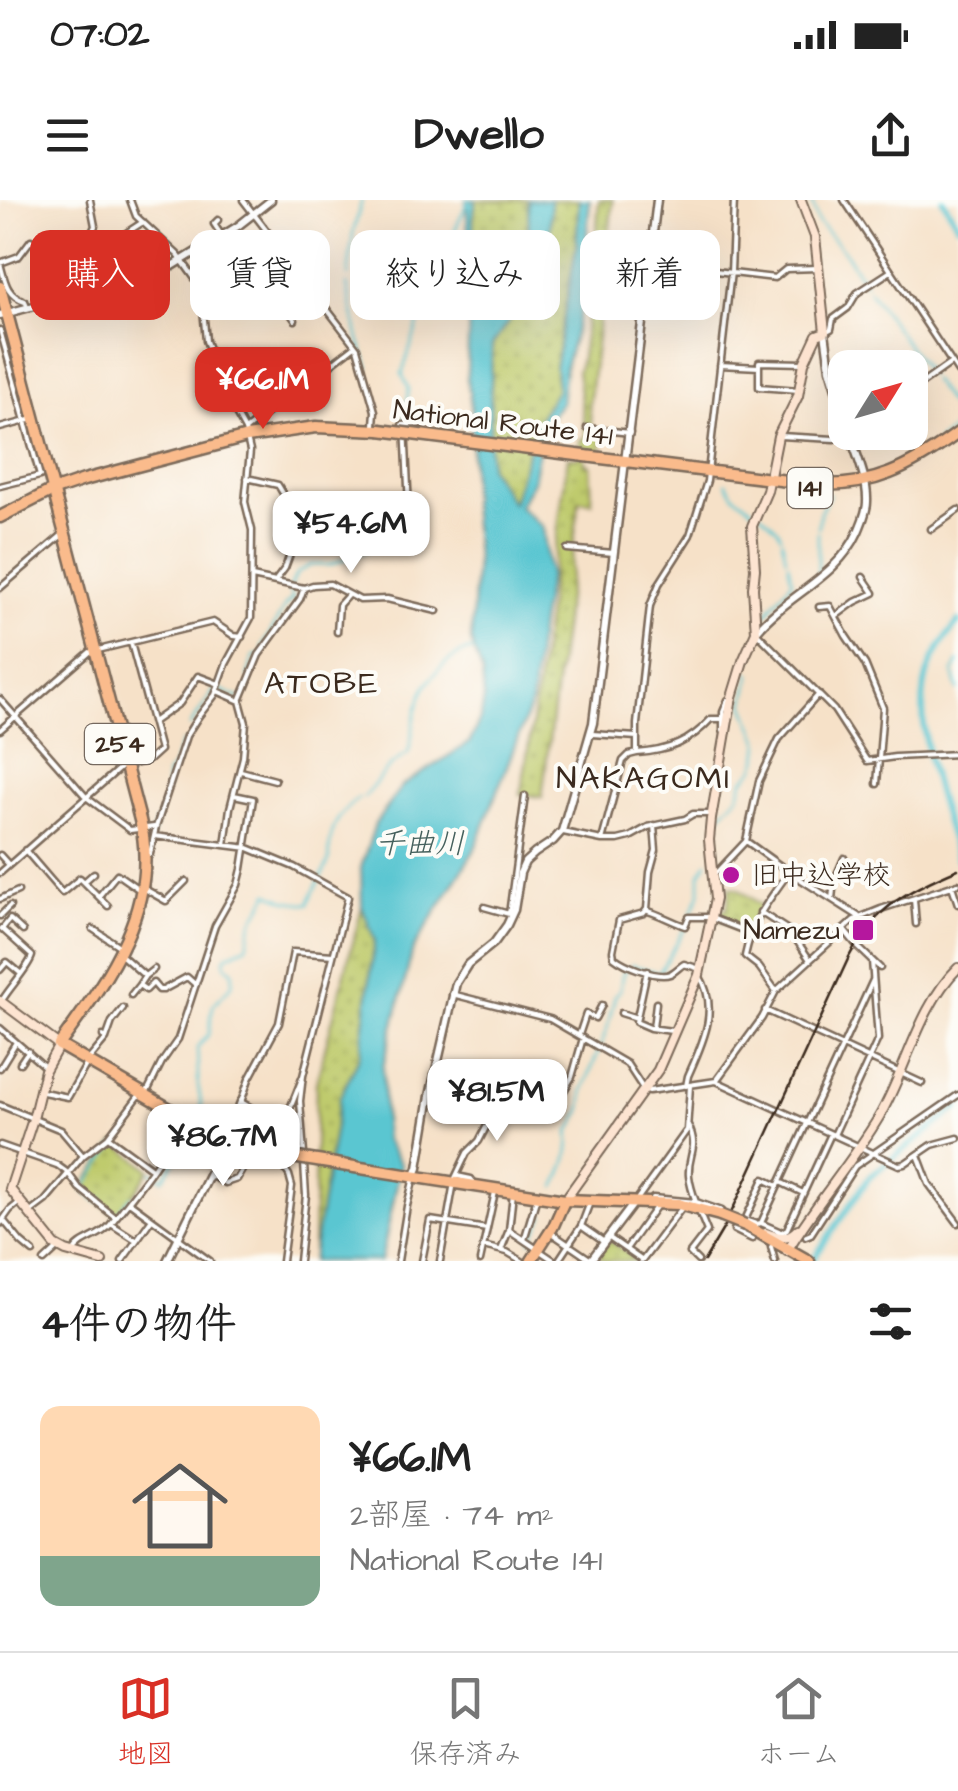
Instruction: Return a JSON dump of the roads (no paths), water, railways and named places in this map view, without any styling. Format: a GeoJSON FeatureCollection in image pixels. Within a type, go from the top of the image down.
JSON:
{"type":"FeatureCollection","features":[{"type":"Feature","properties":{"kind":"highway"},"geometry":{"type":"LineString","coordinates":[[0,287],[27,421],[53,493]]}},
{"type":"Feature","properties":{"kind":"highway"},"geometry":{"type":"LineString","coordinates":[[2,312],[53,493]]}},
{"type":"Feature","properties":{"kind":"highway","name":"National Route 141"},"geometry":{"type":"LineString","coordinates":[[53,493],[247,436],[349,428],[823,485],[865,484],[910,471],[958,436]]}},
{"type":"Feature","properties":{"kind":"highway","name":"141"},"geometry":{"type":"LineString","coordinates":[[0,520],[53,493]]}},
{"type":"Feature","properties":{"kind":"highway","name":"254"},"geometry":{"type":"LineString","coordinates":[[53,493],[82,600]]}},
{"type":"Feature","properties":{"kind":"highway","name":"254"},"geometry":{"type":"LineString","coordinates":[[53,493],[143,829],[145,856],[142,889],[122,951],[58,1046]]}},
{"type":"Feature","properties":{"kind":"highway"},"geometry":{"type":"LineString","coordinates":[[58,1046],[183,1117],[279,1155],[565,1200],[678,1204],[743,1226],[790,1256]]}},
{"type":"Feature","properties":{"kind":"main road"},"geometry":{"type":"LineString","coordinates":[[531,1261],[588,1164],[658,1070],[700,972],[715,894],[709,840],[726,719],[756,632],[752,526],[772,480],[778,436],[800,390],[804,363],[817,335],[824,332],[812,229],[798,200]]}},
{"type":"Feature","properties":{"kind":"main road"},"geometry":{"type":"LineString","coordinates":[[790,1256],[884,1108],[938,992],[958,968]]}},
{"type":"Feature","properties":{"kind":"main road"},"geometry":{"type":"LineString","coordinates":[[1,1001],[58,1046],[46,1068],[10,1189],[58,1248],[102,1261]]}},
{"type":"Feature","properties":{"kind":"main road"},"geometry":{"type":"LineString","coordinates":[[743,1226],[779,1237],[795,1232],[859,1147]]}},
{"type":"Feature","properties":{"kind":"main road"},"geometry":{"type":"LineString","coordinates":[[790,1256],[809,1215]]}},
{"type":"Feature","properties":{"kind":"street"},"geometry":{"type":"LineString","coordinates":[[90,200],[93,230]]}},
{"type":"Feature","properties":{"kind":"street"},"geometry":{"type":"LineString","coordinates":[[130,200],[132,210],[182,260],[202,290],[206,342],[247,436],[250,457],[245,502],[252,530],[252,618],[226,664],[218,688],[186,736],[150,854],[145,856]]}},
{"type":"Feature","properties":{"kind":"street"},"geometry":{"type":"LineString","coordinates":[[242,200],[355,346],[375,410],[377,430]]}},
{"type":"Feature","properties":{"kind":"street"},"geometry":{"type":"LineString","coordinates":[[232,230],[271,200]]}},
{"type":"Feature","properties":{"kind":"street"},"geometry":{"type":"LineString","coordinates":[[654,230],[657,200]]}},
{"type":"Feature","properties":{"kind":"street"},"geometry":{"type":"LineString","coordinates":[[637,753],[650,606],[690,534],[708,472],[731,272],[734,200]]}},
{"type":"Feature","properties":{"kind":"street"},"geometry":{"type":"LineString","coordinates":[[844,200],[958,372]]}},
{"type":"Feature","properties":{"kind":"street"},"geometry":{"type":"LineString","coordinates":[[216,230],[214,224],[218,220]]}},
{"type":"Feature","properties":{"kind":"street"},"geometry":{"type":"LineString","coordinates":[[131,230],[143,222]]}},
{"type":"Feature","properties":{"kind":"street"},"geometry":{"type":"LineString","coordinates":[[2,312],[28,308],[26,301],[8,291],[0,262],[19,256],[30,240]]}},
{"type":"Feature","properties":{"kind":"street"},"geometry":{"type":"LineString","coordinates":[[170,267],[190,255]]}},
{"type":"Feature","properties":{"kind":"street"},"geometry":{"type":"LineString","coordinates":[[720,271],[775,278],[786,268],[818,268]]}},
{"type":"Feature","properties":{"kind":"street"},"geometry":{"type":"LineString","coordinates":[[828,357],[824,332],[831,329],[833,320],[848,308],[856,294],[891,271]]}},
{"type":"Feature","properties":{"kind":"street"},"geometry":{"type":"LineString","coordinates":[[398,1261],[412,1176],[418,1168],[452,994],[464,970],[498,939],[510,916],[523,865],[562,831],[592,734],[643,320]]}},
{"type":"Feature","properties":{"kind":"street"},"geometry":{"type":"LineString","coordinates":[[0,330],[40,476],[0,486]]}},
{"type":"Feature","properties":{"kind":"street"},"geometry":{"type":"LineString","coordinates":[[247,436],[355,346]]}},
{"type":"Feature","properties":{"kind":"street"},"geometry":{"type":"LineString","coordinates":[[800,390],[759,387],[759,362],[804,363]]}},
{"type":"Feature","properties":{"kind":"street"},"geometry":{"type":"LineString","coordinates":[[928,379],[952,362]]}},
{"type":"Feature","properties":{"kind":"street"},"geometry":{"type":"LineString","coordinates":[[720,365],[759,368]]}},
{"type":"Feature","properties":{"kind":"street"},"geometry":{"type":"LineString","coordinates":[[0,428],[27,421]]}},
{"type":"Feature","properties":{"kind":"street"},"geometry":{"type":"LineString","coordinates":[[274,582],[285,568],[307,507],[313,502],[350,512],[408,508],[404,425],[454,422]]}},
{"type":"Feature","properties":{"kind":"street"},"geometry":{"type":"LineString","coordinates":[[587,428],[630,432]]}},
{"type":"Feature","properties":{"kind":"street"},"geometry":{"type":"LineString","coordinates":[[778,436],[828,439]]}},
{"type":"Feature","properties":{"kind":"street"},"geometry":{"type":"LineString","coordinates":[[856,450],[865,484],[866,511],[846,554],[774,612],[756,632],[834,710],[867,762],[958,754]]}},
{"type":"Feature","properties":{"kind":"street"},"geometry":{"type":"LineString","coordinates":[[248,478],[278,485],[287,500],[307,507]]}},
{"type":"Feature","properties":{"kind":"street"},"geometry":{"type":"LineString","coordinates":[[931,529],[958,510]]}},
{"type":"Feature","properties":{"kind":"street"},"geometry":{"type":"LineString","coordinates":[[0,588],[62,534]]}},
{"type":"Feature","properties":{"kind":"street"},"geometry":{"type":"LineString","coordinates":[[567,548],[614,553]]}},
{"type":"Feature","properties":{"kind":"street"},"geometry":{"type":"LineString","coordinates":[[252,577],[304,588],[330,584],[360,600],[387,599],[437,611]]}},
{"type":"Feature","properties":{"kind":"street"},"geometry":{"type":"LineString","coordinates":[[836,616],[874,593],[863,578]]}},
{"type":"Feature","properties":{"kind":"street"},"geometry":{"type":"LineString","coordinates":[[224,845],[241,771],[246,724],[240,701],[259,654],[303,595],[304,588]]}},
{"type":"Feature","properties":{"kind":"street"},"geometry":{"type":"LineString","coordinates":[[337,632],[338,606],[348,594]]}},
{"type":"Feature","properties":{"kind":"street"},"geometry":{"type":"LineString","coordinates":[[818,607],[830,606],[865,664],[883,708],[877,784]]}},
{"type":"Feature","properties":{"kind":"street"},"geometry":{"type":"LineString","coordinates":[[0,730],[90,652],[213,622],[242,637]]}},
{"type":"Feature","properties":{"kind":"street"},"geometry":{"type":"LineString","coordinates":[[0,873],[125,765],[149,760],[160,750],[132,643]]}},
{"type":"Feature","properties":{"kind":"street"},"geometry":{"type":"LineString","coordinates":[[153,722],[180,703],[198,676],[240,701]]}},
{"type":"Feature","properties":{"kind":"street"},"geometry":{"type":"LineString","coordinates":[[714,874],[746,841],[758,781],[779,739],[819,694]]}},
{"type":"Feature","properties":{"kind":"street"},"geometry":{"type":"LineString","coordinates":[[0,699],[86,797],[130,830],[156,827]]}},
{"type":"Feature","properties":{"kind":"street"},"geometry":{"type":"LineString","coordinates":[[602,840],[628,755],[665,751],[696,735],[709,720],[726,719]]}},
{"type":"Feature","properties":{"kind":"street"},"geometry":{"type":"LineString","coordinates":[[592,734],[637,736]]}},
{"type":"Feature","properties":{"kind":"street"},"geometry":{"type":"LineString","coordinates":[[241,771],[276,780]]}},
{"type":"Feature","properties":{"kind":"street"},"geometry":{"type":"LineString","coordinates":[[28,1214],[45,1201],[83,1156],[108,1137],[143,1094],[178,1039],[215,926],[238,885],[254,800],[234,796]]}},
{"type":"Feature","properties":{"kind":"street"},"geometry":{"type":"LineString","coordinates":[[510,916],[526,796]]}},
{"type":"Feature","properties":{"kind":"street"},"geometry":{"type":"LineString","coordinates":[[562,831],[602,840],[626,838],[642,829],[696,813],[712,814]]}},
{"type":"Feature","properties":{"kind":"street"},"geometry":{"type":"LineString","coordinates":[[646,911],[656,850],[654,825]]}},
{"type":"Feature","properties":{"kind":"street"},"geometry":{"type":"LineString","coordinates":[[154,836],[245,847],[274,858],[348,898],[303,1076],[300,1101],[304,1153],[233,1139]]}},
{"type":"Feature","properties":{"kind":"street"},"geometry":{"type":"LineString","coordinates":[[746,841],[859,917]]}},
{"type":"Feature","properties":{"kind":"street"},"geometry":{"type":"LineString","coordinates":[[25,850],[68,899]]}},
{"type":"Feature","properties":{"kind":"street"},"geometry":{"type":"LineString","coordinates":[[0,855],[9,865]]}},
{"type":"Feature","properties":{"kind":"street"},"geometry":{"type":"LineString","coordinates":[[832,899],[834,881],[844,858]]}},
{"type":"Feature","properties":{"kind":"street"},"geometry":{"type":"LineString","coordinates":[[776,991],[759,967],[744,956],[760,912],[789,872]]}},
{"type":"Feature","properties":{"kind":"street"},"geometry":{"type":"LineString","coordinates":[[84,882],[94,873]]}},
{"type":"Feature","properties":{"kind":"street"},"geometry":{"type":"LineString","coordinates":[[99,896],[117,874],[166,902],[186,881]]}},
{"type":"Feature","properties":{"kind":"street"},"geometry":{"type":"LineString","coordinates":[[62,893],[80,878],[108,906]]}},
{"type":"Feature","properties":{"kind":"street"},"geometry":{"type":"LineString","coordinates":[[452,994],[546,1017],[628,1064],[645,1089],[688,1086],[720,1078],[776,991],[859,917],[955,886],[958,904]]}},
{"type":"Feature","properties":{"kind":"street"},"geometry":{"type":"LineString","coordinates":[[0,898],[18,890]]}},
{"type":"Feature","properties":{"kind":"street"},"geometry":{"type":"LineString","coordinates":[[914,899],[916,924]]}},
{"type":"Feature","properties":{"kind":"street"},"geometry":{"type":"LineString","coordinates":[[0,916],[10,906]]}},
{"type":"Feature","properties":{"kind":"street"},"geometry":{"type":"LineString","coordinates":[[484,907],[510,916]]}},
{"type":"Feature","properties":{"kind":"street"},"geometry":{"type":"LineString","coordinates":[[592,1258],[683,1136],[688,1125],[688,1086],[710,1015],[708,993],[700,972],[684,964],[660,975],[617,960],[612,951],[619,920],[646,911],[684,926],[689,917],[712,918],[750,934]]}},
{"type":"Feature","properties":{"kind":"street"},"geometry":{"type":"LineString","coordinates":[[760,912],[790,932],[810,960]]}},
{"type":"Feature","properties":{"kind":"street"},"geometry":{"type":"LineString","coordinates":[[1,1001],[32,956],[1,928],[10,919],[23,931]]}},
{"type":"Feature","properties":{"kind":"street"},"geometry":{"type":"LineString","coordinates":[[93,929],[122,951],[145,976]]}},
{"type":"Feature","properties":{"kind":"street"},"geometry":{"type":"LineString","coordinates":[[844,930],[880,968]]}},
{"type":"Feature","properties":{"kind":"street"},"geometry":{"type":"LineString","coordinates":[[168,1261],[233,1139],[250,1078],[279,1023],[294,952],[333,955]]}},
{"type":"Feature","properties":{"kind":"street"},"geometry":{"type":"LineString","coordinates":[[0,956],[20,973]]}},
{"type":"Feature","properties":{"kind":"street"},"geometry":{"type":"LineString","coordinates":[[0,970],[7,962]]}},
{"type":"Feature","properties":{"kind":"street"},"geometry":{"type":"LineString","coordinates":[[743,1226],[760,1223],[778,1233],[792,1228],[804,1193],[878,1040],[872,962]]}},
{"type":"Feature","properties":{"kind":"street"},"geometry":{"type":"LineString","coordinates":[[131,995],[154,969]]}},
{"type":"Feature","properties":{"kind":"street"},"geometry":{"type":"LineString","coordinates":[[648,971],[637,1024],[676,1032]]}},
{"type":"Feature","properties":{"kind":"street"},"geometry":{"type":"LineString","coordinates":[[139,984],[144,992],[155,982],[163,990],[187,977],[196,985]]}},
{"type":"Feature","properties":{"kind":"street"},"geometry":{"type":"LineString","coordinates":[[760,1223],[873,980]]}},
{"type":"Feature","properties":{"kind":"street"},"geometry":{"type":"LineString","coordinates":[[653,1028],[656,1003]]}},
{"type":"Feature","properties":{"kind":"street"},"geometry":{"type":"LineString","coordinates":[[557,1103],[572,1077],[586,1014],[595,1018],[602,1005]]}},
{"type":"Feature","properties":{"kind":"street"},"geometry":{"type":"LineString","coordinates":[[40,1091],[68,1098],[123,1008]]}},
{"type":"Feature","properties":{"kind":"street"},"geometry":{"type":"LineString","coordinates":[[765,1010],[922,1083]]}},
{"type":"Feature","properties":{"kind":"street"},"geometry":{"type":"LineString","coordinates":[[621,1013],[637,1018]]}},
{"type":"Feature","properties":{"kind":"street"},"geometry":{"type":"LineString","coordinates":[[0,1028],[46,1068]]}},
{"type":"Feature","properties":{"kind":"street"},"geometry":{"type":"LineString","coordinates":[[0,1068],[17,1042]]}},
{"type":"Feature","properties":{"kind":"street"},"geometry":{"type":"LineString","coordinates":[[20,1063],[28,1051]]}},
{"type":"Feature","properties":{"kind":"street"},"geometry":{"type":"LineString","coordinates":[[278,1161],[282,1126],[303,1076]]}},
{"type":"Feature","properties":{"kind":"street"},"geometry":{"type":"LineString","coordinates":[[434,1078],[524,1104]]}},
{"type":"Feature","properties":{"kind":"street"},"geometry":{"type":"LineString","coordinates":[[716,1081],[902,1166],[936,1144],[958,1138]]}},
{"type":"Feature","properties":{"kind":"street"},"geometry":{"type":"LineString","coordinates":[[806,1236],[811,1234],[850,1171],[958,1095]]}},
{"type":"Feature","properties":{"kind":"street"},"geometry":{"type":"LineString","coordinates":[[474,1187],[471,1179],[456,1177],[467,1154],[480,1141],[495,1110],[496,1096]]}},
{"type":"Feature","properties":{"kind":"street"},"geometry":{"type":"LineString","coordinates":[[241,1102],[264,1115],[248,1140]]}},
{"type":"Feature","properties":{"kind":"street"},"geometry":{"type":"LineString","coordinates":[[0,1105],[60,1130],[83,1156]]}},
{"type":"Feature","properties":{"kind":"street"},"geometry":{"type":"LineString","coordinates":[[73,1254],[77,1245],[111,1224],[154,1170],[183,1117]]}},
{"type":"Feature","properties":{"kind":"street"},"geometry":{"type":"LineString","coordinates":[[688,1125],[694,1149],[688,1174],[696,1203]]}},
{"type":"Feature","properties":{"kind":"street"},"geometry":{"type":"LineString","coordinates":[[108,1137],[154,1170]]}},
{"type":"Feature","properties":{"kind":"street"},"geometry":{"type":"LineString","coordinates":[[0,1144],[57,1165],[115,1217]]}},
{"type":"Feature","properties":{"kind":"street"},"geometry":{"type":"LineString","coordinates":[[210,1176],[225,1182],[237,1178],[251,1154],[278,1161],[292,1186],[282,1261]]}},
{"type":"Feature","properties":{"kind":"street"},"geometry":{"type":"LineString","coordinates":[[918,1154],[929,1184],[958,1223]]}},
{"type":"Feature","properties":{"kind":"street"},"geometry":{"type":"LineString","coordinates":[[299,1261],[306,1195],[304,1164]]}},
{"type":"Feature","properties":{"kind":"street"},"geometry":{"type":"LineString","coordinates":[[743,1226],[764,1180],[804,1193]]}},
{"type":"Feature","properties":{"kind":"street"},"geometry":{"type":"LineString","coordinates":[[440,1261],[453,1188]]}},
{"type":"Feature","properties":{"kind":"street"},"geometry":{"type":"LineString","coordinates":[[0,1198],[10,1189]]}},
{"type":"Feature","properties":{"kind":"street"},"geometry":{"type":"LineString","coordinates":[[480,1261],[495,1190]]}},
{"type":"Feature","properties":{"kind":"street"},"geometry":{"type":"LineString","coordinates":[[501,1250],[509,1230],[513,1193]]}},
{"type":"Feature","properties":{"kind":"street"},"geometry":{"type":"LineString","coordinates":[[524,1240],[537,1196]]}},
{"type":"Feature","properties":{"kind":"street"},"geometry":{"type":"LineString","coordinates":[[128,1201],[210,1261]]}},
{"type":"Feature","properties":{"kind":"street"},"geometry":{"type":"LineString","coordinates":[[509,1230],[557,1261],[581,1226],[590,1201]]}},
{"type":"Feature","properties":{"kind":"street"},"geometry":{"type":"LineString","coordinates":[[20,1202],[2,1222],[34,1252]]}},
{"type":"Feature","properties":{"kind":"street"},"geometry":{"type":"LineString","coordinates":[[635,1202],[696,1203],[721,1216]]}},
{"type":"Feature","properties":{"kind":"street"},"geometry":{"type":"LineString","coordinates":[[635,1202],[721,1216]]}},
{"type":"Feature","properties":{"kind":"street"},"geometry":{"type":"LineString","coordinates":[[626,1249],[656,1207]]}},
{"type":"Feature","properties":{"kind":"street"},"geometry":{"type":"LineString","coordinates":[[581,1226],[642,1261],[680,1209]]}},
{"type":"Feature","properties":{"kind":"street"},"geometry":{"type":"LineString","coordinates":[[684,1261],[706,1231],[700,1213]]}},
{"type":"Feature","properties":{"kind":"street"},"geometry":{"type":"LineString","coordinates":[[734,1216],[752,1238]]}},
{"type":"Feature","properties":{"kind":"street"},"geometry":{"type":"LineString","coordinates":[[122,1261],[152,1218]]}},
{"type":"Feature","properties":{"kind":"street"},"geometry":{"type":"LineString","coordinates":[[422,1261],[430,1220],[486,1229]]}},
{"type":"Feature","properties":{"kind":"street"},"geometry":{"type":"LineString","coordinates":[[111,1224],[136,1240]]}},
{"type":"Feature","properties":{"kind":"street"},"geometry":{"type":"LineString","coordinates":[[550,1232],[592,1258],[604,1261]]}},
{"type":"Feature","properties":{"kind":"street"},"geometry":{"type":"LineString","coordinates":[[483,1246],[522,1261]]}},
{"type":"Feature","properties":{"kind":"street"},"geometry":{"type":"LineString","coordinates":[[44,1261],[58,1248]]}},
{"type":"Feature","properties":{"kind":"street"},"geometry":{"type":"LineString","coordinates":[[771,1248],[790,1256]]}},
{"type":"Feature","properties":{"kind":"street"},"geometry":{"type":"LineString","coordinates":[[690,1254],[698,1261]]}},
{"type":"Feature","properties":{"kind":"water","name":"千曲川"},"geometry":{"type":"Polygon","coordinates":[[[466,200],[476,200],[473,230],[468,230],[466,200]]]}},
{"type":"Feature","properties":{"kind":"water","name":"千曲川"},"geometry":{"type":"Polygon","coordinates":[[[528,200],[551,200],[550,230],[529,230],[528,200]]]}},
{"type":"Feature","properties":{"kind":"water","name":"千曲川"},"geometry":{"type":"Polygon","coordinates":[[[579,200],[590,200],[587,230],[580,230],[580,313],[565,367],[561,402],[543,427],[533,481],[519,506],[543,527],[549,575],[531,704],[474,851],[413,949],[383,1067],[385,1140],[401,1164],[381,1261],[312,1261],[340,1097],[360,1056],[375,940],[362,907],[361,868],[375,824],[402,786],[470,742],[481,717],[482,672],[471,641],[476,557],[471,504],[472,412],[467,379],[469,320],[510,320],[492,345],[489,467],[512,503],[537,422],[557,389],[555,368],[576,248],[579,200]]]}},
{"type":"Feature","properties":{"kind":"waterway"},"geometry":{"type":"LineString","coordinates":[[348,276],[362,200]]}},
{"type":"Feature","properties":{"kind":"waterway"},"geometry":{"type":"LineString","coordinates":[[403,424],[409,389],[402,374],[427,296],[468,200]]}},
{"type":"Feature","properties":{"kind":"waterway"},"geometry":{"type":"LineString","coordinates":[[811,200],[818,222],[844,251],[865,284]]}},
{"type":"Feature","properties":{"kind":"waterway"},"geometry":{"type":"LineString","coordinates":[[943,200],[958,225]]}},
{"type":"Feature","properties":{"kind":"waterway"},"geometry":{"type":"LineString","coordinates":[[347,285],[369,368]]}},
{"type":"Feature","properties":{"kind":"waterway"},"geometry":{"type":"LineString","coordinates":[[868,289],[929,375]]}},
{"type":"Feature","properties":{"kind":"waterway"},"geometry":{"type":"LineString","coordinates":[[932,380],[958,416]]}},
{"type":"Feature","properties":{"kind":"waterway"},"geometry":{"type":"LineString","coordinates":[[938,441],[958,425]]}},
{"type":"Feature","properties":{"kind":"waterway"},"geometry":{"type":"LineString","coordinates":[[726,483],[734,495],[754,510]]}},
{"type":"Feature","properties":{"kind":"waterway"},"geometry":{"type":"LineString","coordinates":[[818,528],[829,494]]}},
{"type":"Feature","properties":{"kind":"waterway"},"geometry":{"type":"LineString","coordinates":[[262,648],[293,598],[289,590],[296,574],[310,565],[330,565],[370,549],[408,517],[408,506]]}},
{"type":"Feature","properties":{"kind":"waterway"},"geometry":{"type":"LineString","coordinates":[[760,513],[781,536]]}},
{"type":"Feature","properties":{"kind":"waterway"},"geometry":{"type":"LineString","coordinates":[[818,533],[818,574]]}},
{"type":"Feature","properties":{"kind":"waterway"},"geometry":{"type":"LineString","coordinates":[[782,540],[786,558]]}},
{"type":"Feature","properties":{"kind":"waterway"},"geometry":{"type":"LineString","coordinates":[[766,614],[792,581],[788,563]]}},
{"type":"Feature","properties":{"kind":"waterway"},"geometry":{"type":"LineString","coordinates":[[958,622],[929,669],[923,713],[930,765],[958,861]]}},
{"type":"Feature","properties":{"kind":"waterway"},"geometry":{"type":"LineString","coordinates":[[750,660],[753,647]]}},
{"type":"Feature","properties":{"kind":"waterway"},"geometry":{"type":"LineString","coordinates":[[364,797],[389,767],[408,753],[418,705],[432,678],[454,657],[473,650]]}},
{"type":"Feature","properties":{"kind":"waterway"},"geometry":{"type":"LineString","coordinates":[[248,677],[253,657],[258,655]]}},
{"type":"Feature","properties":{"kind":"waterway"},"geometry":{"type":"LineString","coordinates":[[958,662],[953,673],[958,690]]}},
{"type":"Feature","properties":{"kind":"waterway"},"geometry":{"type":"LineString","coordinates":[[716,819],[739,795],[743,781],[758,760],[760,742],[744,704],[751,675],[745,671]]}},
{"type":"Feature","properties":{"kind":"waterway"},"geometry":{"type":"LineString","coordinates":[[190,726],[216,688],[239,698]]}},
{"type":"Feature","properties":{"kind":"waterway"},"geometry":{"type":"LineString","coordinates":[[166,790],[167,774],[182,742]]}},
{"type":"Feature","properties":{"kind":"waterway"},"geometry":{"type":"LineString","coordinates":[[196,1122],[201,1107],[197,1048],[209,1034],[213,1005],[232,985],[233,972],[225,965],[225,958],[247,946],[252,923],[269,893],[309,904],[329,860],[336,824],[359,798]]}},
{"type":"Feature","properties":{"kind":"waterway"},"geometry":{"type":"LineString","coordinates":[[150,843],[156,821]]}},
{"type":"Feature","properties":{"kind":"waterway"},"geometry":{"type":"LineString","coordinates":[[691,914],[700,894],[700,874],[707,862]]}},
{"type":"Feature","properties":{"kind":"waterway"},"geometry":{"type":"LineString","coordinates":[[659,973],[686,927]]}},
{"type":"Feature","properties":{"kind":"waterway"},"geometry":{"type":"LineString","coordinates":[[632,965],[656,972]]}},
{"type":"Feature","properties":{"kind":"waterway"},"geometry":{"type":"LineString","coordinates":[[556,1187],[568,1153],[569,1132],[580,1113],[583,1091],[626,968]]}},
{"type":"Feature","properties":{"kind":"waterway"},"geometry":{"type":"LineString","coordinates":[[812,1261],[870,1176],[958,1108]]}},
{"type":"Feature","properties":{"kind":"waterway"},"geometry":{"type":"LineString","coordinates":[[152,1172],[163,1179],[192,1128]]}},
{"type":"Feature","properties":{"kind":"waterway"},"geometry":{"type":"LineString","coordinates":[[102,1198],[99,1202],[84,1190],[115,1145]]}},
{"type":"Feature","properties":{"kind":"waterway"},"geometry":{"type":"LineString","coordinates":[[114,1217],[131,1196]]}},
{"type":"Feature","properties":{"kind":"waterway"},"geometry":{"type":"LineString","coordinates":[[531,1241],[544,1215]]}},
{"type":"Feature","properties":{"kind":"railway"},"geometry":{"type":"LineString","coordinates":[[704,1261],[726,1224],[859,940],[894,902],[958,869]]}},
{"type":"Feature","properties":{"kind":"place","name":"旧中込学校"},"geometry":{"type":"Point","coordinates":[731,875]}},
{"type":"Feature","properties":{"kind":"place","name":"Namezu"},"geometry":{"type":"Point","coordinates":[863,930]}},
{"type":"Feature","properties":{"kind":"district","name":"ATOBE"},"geometry":{"type":"Point","coordinates":[322,683]}},
{"type":"Feature","properties":{"kind":"district","name":"NAKAGOMI"},"geometry":{"type":"Point","coordinates":[644,778]}}]}
